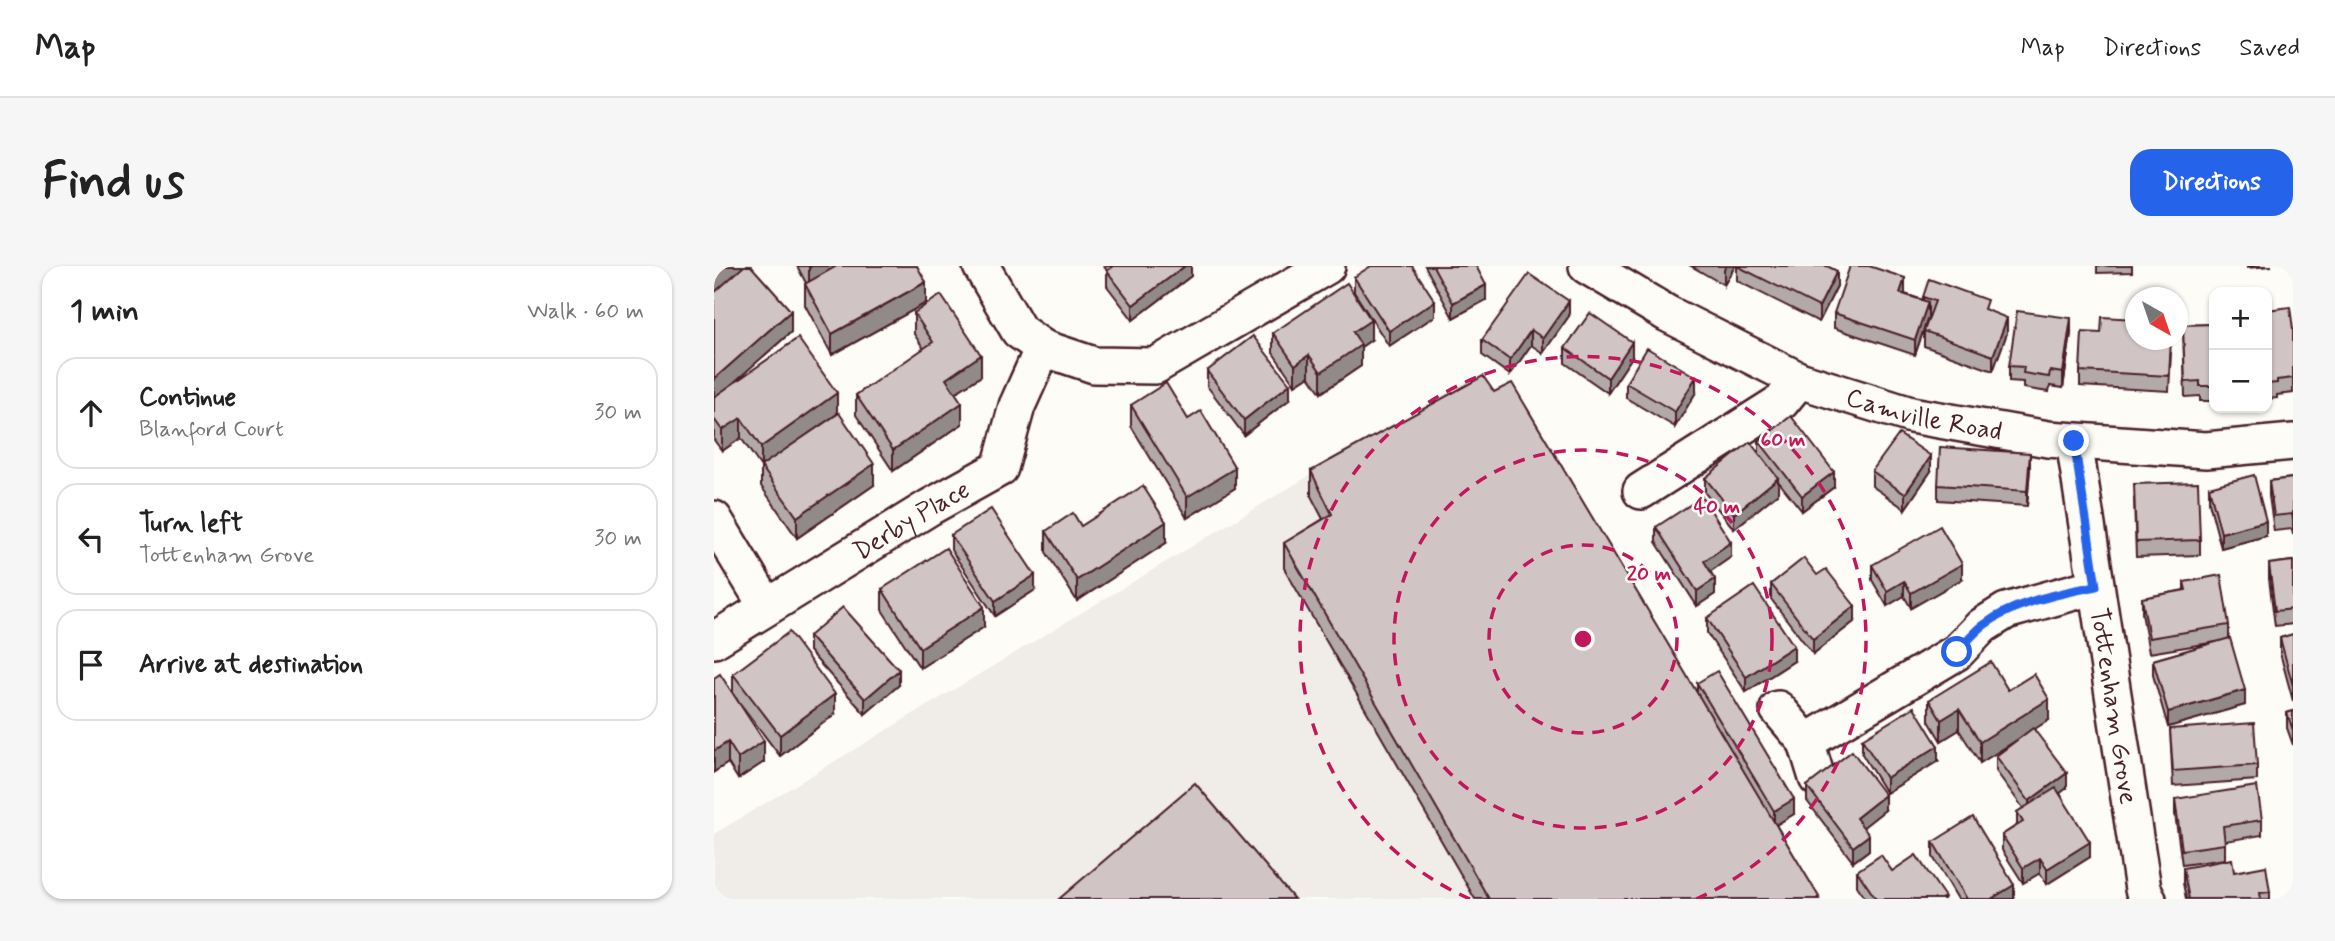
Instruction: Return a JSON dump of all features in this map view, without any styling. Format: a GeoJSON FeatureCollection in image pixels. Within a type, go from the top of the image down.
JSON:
{"type":"FeatureCollection","features":[{"type":"Feature","properties":{"kind":"street"},"geometry":{"type":"LineString","coordinates":[[981,266],[1019,331],[1043,348],[1094,365],[1155,366],[1327,266]]}},
{"type":"Feature","properties":{"kind":"street","name":"Camville Road"},"geometry":{"type":"LineString","coordinates":[[1587,266],[1668,314],[1799,380],[1911,415],[2048,439],[2074,441],[2206,450],[2293,442]]}},
{"type":"Feature","properties":{"kind":"street","name":"Derby Place"},"geometry":{"type":"LineString","coordinates":[[714,640],[1000,468],[1017,406],[1043,348]]}},
{"type":"Feature","properties":{"kind":"street"},"geometry":{"type":"LineString","coordinates":[[1642,491],[1781,402],[1799,380]]}},
{"type":"Feature","properties":{"kind":"street","name":"Tottenham Grove"},"geometry":{"type":"LineString","coordinates":[[2074,441],[2137,896]]}},
{"type":"Feature","properties":{"kind":"street"},"geometry":{"type":"LineString","coordinates":[[714,519],[767,607]]}},
{"type":"Feature","properties":{"kind":"street"},"geometry":{"type":"LineString","coordinates":[[1806,742],[1957,652],[1982,626],[2006,611],[2096,586]]}},
{"type":"Feature","properties":{"kind":"street"},"geometry":{"type":"LineString","coordinates":[[1778,709],[1806,742],[1817,778]]}},
{"type":"Feature","properties":{"kind":"shaded area"},"geometry":{"type":"Polygon","coordinates":[[[1475,376],[1489,397],[1513,382],[1822,899],[714,899],[714,834],[1475,376]]]}},
{"type":"Feature","properties":{"kind":"building"},"geometry":{"type":"Polygon","coordinates":[[[744,266],[751,266],[791,311],[714,379],[714,293],[744,266]]]}},
{"type":"Feature","properties":{"kind":"building"},"geometry":{"type":"Polygon","coordinates":[[[837,266],[917,266],[926,282],[832,334],[805,284],[837,266]]]}},
{"type":"Feature","properties":{"kind":"building"},"geometry":{"type":"Polygon","coordinates":[[[1114,266],[1185,266],[1133,305],[1107,271],[1114,266]]]}},
{"type":"Feature","properties":{"kind":"building"},"geometry":{"type":"Polygon","coordinates":[[[1371,266],[1412,266],[1435,301],[1389,331],[1354,277],[1371,266]]]}},
{"type":"Feature","properties":{"kind":"building"},"geometry":{"type":"Polygon","coordinates":[[[1433,266],[1476,266],[1486,285],[1453,303],[1433,266]]]}},
{"type":"Feature","properties":{"kind":"building"},"geometry":{"type":"Polygon","coordinates":[[[1737,266],[1827,266],[1837,271],[1819,307],[1737,266]]]}},
{"type":"Feature","properties":{"kind":"building"},"geometry":{"type":"Polygon","coordinates":[[[1850,266],[1869,266],[1905,278],[1900,293],[1928,302],[1915,340],[1834,313],[1850,266]]]}},
{"type":"Feature","properties":{"kind":"building"},"geometry":{"type":"Polygon","coordinates":[[[1529,274],[1569,301],[1543,338],[1531,330],[1510,360],[1482,340],[1529,274]]]}},
{"type":"Feature","properties":{"kind":"building"},"geometry":{"type":"Polygon","coordinates":[[[1929,279],[1987,300],[1984,309],[2007,318],[1993,356],[1924,331],[1935,301],[1923,297],[1929,279]]]}},
{"type":"Feature","properties":{"kind":"building"},"geometry":{"type":"Polygon","coordinates":[[[1347,283],[1371,320],[1353,332],[1361,345],[1321,372],[1309,355],[1295,365],[1273,333],[1347,283]]]}},
{"type":"Feature","properties":{"kind":"building"},"geometry":{"type":"Polygon","coordinates":[[[941,295],[981,355],[946,379],[962,403],[893,450],[856,395],[933,342],[914,313],[941,295]]]}},
{"type":"Feature","properties":{"kind":"building"},"geometry":{"type":"Polygon","coordinates":[[[2290,307],[2293,378],[2277,380],[2277,383],[2272,384],[2272,350],[2272,309],[2290,307]]]}},
{"type":"Feature","properties":{"kind":"building"},"geometry":{"type":"Polygon","coordinates":[[[2017,311],[2071,318],[2063,373],[2050,371],[2049,377],[2023,373],[2024,367],[2009,366],[2017,311]]]}},
{"type":"Feature","properties":{"kind":"building"},"geometry":{"type":"Polygon","coordinates":[[[1590,313],[1632,342],[1608,378],[1565,348],[1590,313]]]}},
{"type":"Feature","properties":{"kind":"building"},"geometry":{"type":"Polygon","coordinates":[[[2102,317],[2125,318],[2125,350],[2170,350],[2169,376],[2080,371],[2082,332],[2101,333],[2102,317]]]}},
{"type":"Feature","properties":{"kind":"building"},"geometry":{"type":"Polygon","coordinates":[[[2209,324],[2209,386],[2200,386],[2200,381],[2185,382],[2184,350],[2188,350],[2188,325],[2209,324]]]}},
{"type":"Feature","properties":{"kind":"building"},"geometry":{"type":"Polygon","coordinates":[[[1253,336],[1290,384],[1244,420],[1207,371],[1253,336]]]}},
{"type":"Feature","properties":{"kind":"building"},"geometry":{"type":"Polygon","coordinates":[[[798,338],[837,393],[761,447],[741,418],[722,430],[714,419],[714,397],[798,338]]]}},
{"type":"Feature","properties":{"kind":"building"},"geometry":{"type":"Polygon","coordinates":[[[1647,348],[1696,377],[1675,412],[1626,383],[1647,348]]]}},
{"type":"Feature","properties":{"kind":"building"},"geometry":{"type":"Polygon","coordinates":[[[1483,376],[1494,392],[1512,383],[1819,897],[1816,899],[1489,899],[1284,543],[1332,514],[1311,471],[1483,376]]]}},
{"type":"Feature","properties":{"kind":"building"},"geometry":{"type":"Polygon","coordinates":[[[1166,383],[1188,419],[1201,411],[1235,468],[1187,497],[1131,405],[1166,383]]]}},
{"type":"Feature","properties":{"kind":"building"},"geometry":{"type":"Polygon","coordinates":[[[839,413],[874,464],[797,517],[761,466],[839,413]]]}},
{"type":"Feature","properties":{"kind":"building"},"geometry":{"type":"Polygon","coordinates":[[[1791,416],[1834,472],[1802,496],[1759,441],[1791,416]]]}},
{"type":"Feature","properties":{"kind":"building"},"geometry":{"type":"Polygon","coordinates":[[[1899,434],[1931,456],[1905,494],[1872,471],[1899,434]]]}},
{"type":"Feature","properties":{"kind":"building"},"geometry":{"type":"Polygon","coordinates":[[[1750,442],[1778,478],[1734,514],[1705,478],[1750,442]]]}},
{"type":"Feature","properties":{"kind":"building"},"geometry":{"type":"Polygon","coordinates":[[[1940,447],[2030,453],[2027,491],[1938,485],[1940,447]]]}},
{"type":"Feature","properties":{"kind":"building"},"geometry":{"type":"Polygon","coordinates":[[[2254,475],[2266,521],[2221,533],[2209,487],[2254,475]]]}},
{"type":"Feature","properties":{"kind":"building"},"geometry":{"type":"Polygon","coordinates":[[[2293,478],[2293,520],[2292,514],[2274,516],[2269,481],[2293,478]]]}},
{"type":"Feature","properties":{"kind":"building"},"geometry":{"type":"Polygon","coordinates":[[[2198,482],[2200,540],[2136,542],[2134,484],[2198,482]]]}},
{"type":"Feature","properties":{"kind":"building"},"geometry":{"type":"Polygon","coordinates":[[[1143,486],[1166,522],[1077,580],[1046,531],[1073,513],[1081,526],[1143,486]]]}},
{"type":"Feature","properties":{"kind":"building"},"geometry":{"type":"Polygon","coordinates":[[[1702,497],[1731,542],[1704,561],[1715,579],[1697,591],[1656,527],[1702,497]]]}},
{"type":"Feature","properties":{"kind":"building"},"geometry":{"type":"Polygon","coordinates":[[[991,509],[1035,575],[995,601],[951,535],[991,509]]]}},
{"type":"Feature","properties":{"kind":"building"},"geometry":{"type":"Polygon","coordinates":[[[1940,526],[1962,564],[1911,593],[1904,581],[1887,591],[1872,565],[1940,526]]]}},
{"type":"Feature","properties":{"kind":"building"},"geometry":{"type":"Polygon","coordinates":[[[946,548],[984,607],[920,648],[882,589],[946,548]]]}},
{"type":"Feature","properties":{"kind":"building"},"geometry":{"type":"Polygon","coordinates":[[[1804,558],[1817,575],[1826,569],[1855,606],[1813,639],[1771,584],[1804,558]]]}},
{"type":"Feature","properties":{"kind":"building"},"geometry":{"type":"Polygon","coordinates":[[[2293,561],[2293,609],[2275,611],[2269,564],[2293,561]]]}},
{"type":"Feature","properties":{"kind":"building"},"geometry":{"type":"Polygon","coordinates":[[[2221,575],[2229,625],[2149,638],[2142,598],[2186,590],[2184,582],[2221,575]]]}},
{"type":"Feature","properties":{"kind":"building"},"geometry":{"type":"Polygon","coordinates":[[[1754,586],[1794,646],[1746,677],[1707,618],[1754,586]]]}},
{"type":"Feature","properties":{"kind":"building"},"geometry":{"type":"Polygon","coordinates":[[[843,607],[899,670],[865,699],[809,636],[843,607]]]}},
{"type":"Feature","properties":{"kind":"building"},"geometry":{"type":"Polygon","coordinates":[[[789,632],[835,694],[780,735],[733,674],[789,632]]]}},
{"type":"Feature","properties":{"kind":"building"},"geometry":{"type":"Polygon","coordinates":[[[2293,634],[2293,686],[2280,638],[2293,634]]]}},
{"type":"Feature","properties":{"kind":"building"},"geometry":{"type":"Polygon","coordinates":[[[2230,638],[2245,690],[2168,712],[2153,660],[2230,638]]]}},
{"type":"Feature","properties":{"kind":"building"},"geometry":{"type":"Polygon","coordinates":[[[1991,662],[2008,690],[2034,674],[2049,699],[1980,742],[1959,709],[1941,720],[1929,700],[1991,662]]]}},
{"type":"Feature","properties":{"kind":"building"},"geometry":{"type":"Polygon","coordinates":[[[1717,671],[1794,799],[1774,811],[1697,683],[1717,671]]]}},
{"type":"Feature","properties":{"kind":"building"},"geometry":{"type":"Polygon","coordinates":[[[720,674],[764,741],[738,758],[728,742],[714,751],[714,678],[720,674]]]}},
{"type":"Feature","properties":{"kind":"building"},"geometry":{"type":"Polygon","coordinates":[[[1914,707],[1938,746],[1886,778],[1862,739],[1914,707]]]}},
{"type":"Feature","properties":{"kind":"building"},"geometry":{"type":"Polygon","coordinates":[[[2293,711],[2293,730],[2287,713],[2293,711]]]}},
{"type":"Feature","properties":{"kind":"building"},"geometry":{"type":"Polygon","coordinates":[[[2254,723],[2257,765],[2173,771],[2170,729],[2254,723]]]}},
{"type":"Feature","properties":{"kind":"building"},"geometry":{"type":"Polygon","coordinates":[[[2033,728],[2067,773],[2029,801],[1996,756],[2033,728]]]}},
{"type":"Feature","properties":{"kind":"building"},"geometry":{"type":"Polygon","coordinates":[[[1852,751],[1885,795],[1856,818],[1869,835],[1853,847],[1807,786],[1852,751]]]}},
{"type":"Feature","properties":{"kind":"building"},"geometry":{"type":"Polygon","coordinates":[[[1195,783],[1294,899],[1059,899],[1195,783]]]}},
{"type":"Feature","properties":{"kind":"building"},"geometry":{"type":"Polygon","coordinates":[[[2257,786],[2262,820],[2223,826],[2225,844],[2182,850],[2175,799],[2257,786]]]}},
{"type":"Feature","properties":{"kind":"building"},"geometry":{"type":"Polygon","coordinates":[[[2056,788],[2090,842],[2047,869],[2040,858],[2023,868],[2002,835],[2023,822],[2017,812],[2056,788]]]}},
{"type":"Feature","properties":{"kind":"building"},"geometry":{"type":"Polygon","coordinates":[[[1973,817],[2014,885],[1991,899],[1967,899],[1933,842],[1973,817]]]}},
{"type":"Feature","properties":{"kind":"building"},"geometry":{"type":"Polygon","coordinates":[[[1881,855],[1892,871],[1916,855],[1945,897],[1876,899],[1857,871],[1881,855]]]}},
{"type":"Feature","properties":{"kind":"building"},"geometry":{"type":"Polygon","coordinates":[[[2232,859],[2234,872],[2266,866],[2270,892],[2260,893],[2261,899],[2189,899],[2183,868],[2232,859]]]}},
{"type":"Feature","properties":{"kind":"route"},"geometry":{"type":"LineString","coordinates":[[1957,652],[1982,626],[2006,611],[2096,586],[2074,441]]}}]}
